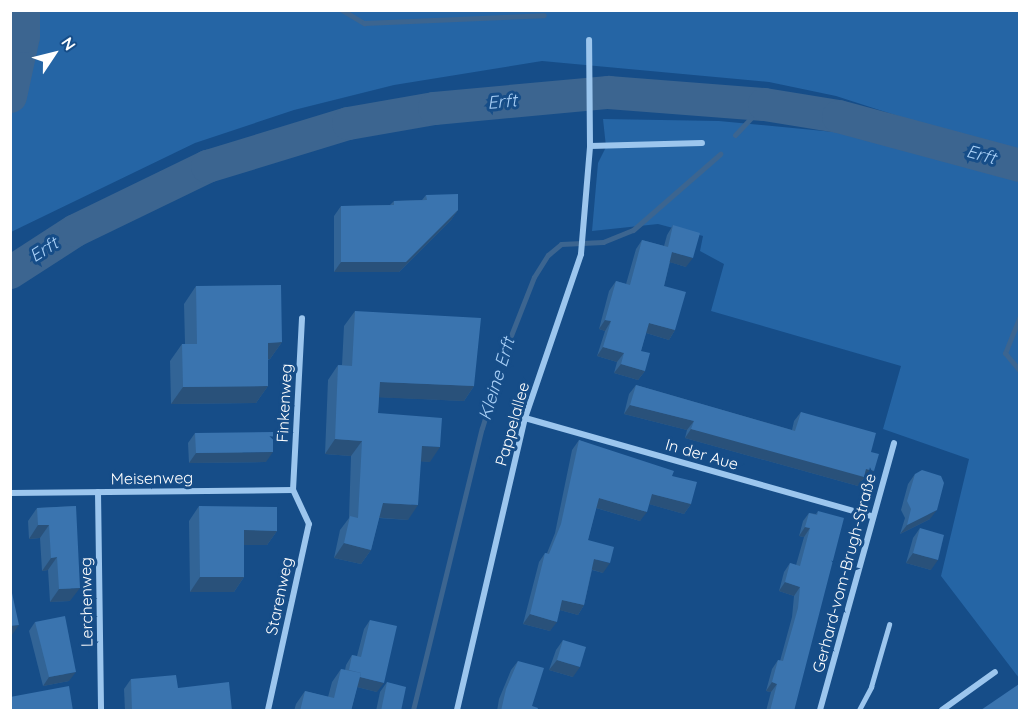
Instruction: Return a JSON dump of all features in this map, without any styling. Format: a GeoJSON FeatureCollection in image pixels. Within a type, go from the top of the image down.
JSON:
{"type":"FeatureCollection","features":[{"type":"Feature","properties":{"kind":"street","name":"Pappelallee"},"geometry":{"type":"LineString","coordinates":[[457,711],[525,418],[581,254],[590,146],[589,40]]}},
{"type":"Feature","properties":{"kind":"street"},"geometry":{"type":"LineString","coordinates":[[590,146],[702,143]]}},
{"type":"Feature","properties":{"kind":"street","name":"Finkenweg"},"geometry":{"type":"LineString","coordinates":[[293,490],[302,318]]}},
{"type":"Feature","properties":{"kind":"street","name":"In der Aue"},"geometry":{"type":"LineString","coordinates":[[525,418],[872,516]]}},
{"type":"Feature","properties":{"kind":"street","name":"Gerhard-vom-Brugh-Straße"},"geometry":{"type":"LineString","coordinates":[[820,711],[894,442]]}},
{"type":"Feature","properties":{"kind":"street","name":"Meisenweg"},"geometry":{"type":"LineString","coordinates":[[10,493],[293,490]]}},
{"type":"Feature","properties":{"kind":"street","name":"Starenweg"},"geometry":{"type":"LineString","coordinates":[[268,711],[309,524],[293,490]]}},
{"type":"Feature","properties":{"kind":"street","name":"Lerchenweg"},"geometry":{"type":"LineString","coordinates":[[98,492],[101,711]]}},
{"type":"Feature","properties":{"kind":"street"},"geometry":{"type":"LineString","coordinates":[[942,711],[995,672]]}},
{"type":"Feature","properties":{"kind":"lane"},"geometry":{"type":"LineString","coordinates":[[859,711],[871,687],[890,625]]}},
{"type":"Feature","properties":{"kind":"shaded area"},"geometry":{"type":"Polygon","coordinates":[[[11,11],[1019,11],[1019,155],[836,96],[769,82],[542,61],[394,85],[294,110],[195,143],[11,232],[11,11]]]}},
{"type":"Feature","properties":{"kind":"shaded area"},"geometry":{"type":"Polygon","coordinates":[[[603,119],[719,121],[834,132],[1019,174],[1019,678],[941,576],[969,459],[883,429],[901,366],[711,311],[724,264],[700,251],[703,236],[658,224],[592,231],[598,163],[606,147],[603,119]]]}},
{"type":"Feature","properties":{"kind":"building"},"geometry":{"type":"Polygon","coordinates":[[[458,194],[458,210],[406,262],[341,262],[341,206],[394,205],[394,201],[427,200],[426,195],[458,194]]]}},
{"type":"Feature","properties":{"kind":"building"},"geometry":{"type":"Polygon","coordinates":[[[673,225],[700,233],[693,258],[672,252],[664,286],[686,292],[675,330],[649,323],[641,351],[650,353],[645,371],[621,364],[624,353],[603,347],[611,321],[605,320],[616,281],[630,285],[642,240],[668,247],[673,225]]]}},
{"type":"Feature","properties":{"kind":"building"},"geometry":{"type":"Polygon","coordinates":[[[281,285],[282,342],[268,343],[268,386],[183,387],[182,344],[197,344],[196,286],[281,285]]]}},
{"type":"Feature","properties":{"kind":"building"},"geometry":{"type":"Polygon","coordinates":[[[355,311],[481,318],[474,386],[380,382],[378,413],[442,418],[440,447],[422,446],[418,505],[383,503],[371,550],[344,543],[350,516],[358,518],[362,441],[335,439],[338,365],[352,366],[355,311]]]}},
{"type":"Feature","properties":{"kind":"building"},"geometry":{"type":"Polygon","coordinates":[[[636,385],[795,431],[801,412],[876,433],[871,452],[879,454],[874,471],[866,469],[864,477],[691,429],[694,421],[630,405],[636,385]]]}},
{"type":"Feature","properties":{"kind":"building"},"geometry":{"type":"Polygon","coordinates":[[[273,432],[273,452],[196,453],[195,433],[273,432]]]}},
{"type":"Feature","properties":{"kind":"building"},"geometry":{"type":"Polygon","coordinates":[[[579,440],[674,471],[672,476],[697,482],[691,504],[652,494],[647,512],[599,498],[588,540],[614,547],[610,563],[594,559],[584,605],[562,600],[557,622],[530,614],[545,553],[549,554],[561,524],[579,440]]]}},
{"type":"Feature","properties":{"kind":"building"},"geometry":{"type":"Polygon","coordinates":[[[922,470],[941,476],[944,483],[937,510],[907,525],[911,509],[907,501],[915,474],[922,470]]]}},
{"type":"Feature","properties":{"kind":"building"},"geometry":{"type":"Polygon","coordinates":[[[76,506],[80,588],[59,589],[57,557],[51,558],[49,525],[38,525],[37,508],[76,506]]]}},
{"type":"Feature","properties":{"kind":"building"},"geometry":{"type":"Polygon","coordinates":[[[199,506],[277,507],[277,531],[244,530],[244,577],[200,577],[199,506]]]}},
{"type":"Feature","properties":{"kind":"building"},"geometry":{"type":"Polygon","coordinates":[[[818,511],[844,518],[794,711],[770,711],[777,684],[772,682],[778,660],[783,661],[798,608],[800,587],[785,582],[790,563],[800,566],[810,528],[805,527],[809,513],[817,515],[818,511]]]}},
{"type":"Feature","properties":{"kind":"building"},"geometry":{"type":"Polygon","coordinates":[[[920,528],[944,535],[938,560],[913,553],[920,528]]]}},
{"type":"Feature","properties":{"kind":"building"},"geometry":{"type":"Polygon","coordinates":[[[10,584],[19,625],[10,626],[10,584]]]}},
{"type":"Feature","properties":{"kind":"building"},"geometry":{"type":"Polygon","coordinates":[[[65,616],[76,672],[49,677],[35,622],[65,616]]]}},
{"type":"Feature","properties":{"kind":"building"},"geometry":{"type":"Polygon","coordinates":[[[370,620],[397,626],[384,683],[360,677],[361,673],[349,670],[352,655],[361,657],[370,620]]]}},
{"type":"Feature","properties":{"kind":"building"},"geometry":{"type":"Polygon","coordinates":[[[563,640],[586,647],[580,667],[557,660],[563,640]]]}},
{"type":"Feature","properties":{"kind":"building"},"geometry":{"type":"Polygon","coordinates":[[[518,661],[544,668],[532,706],[538,708],[537,711],[501,711],[506,689],[518,661]]]}},
{"type":"Feature","properties":{"kind":"building"},"geometry":{"type":"Polygon","coordinates":[[[341,669],[361,673],[351,711],[300,711],[305,691],[334,698],[341,669]]]}},
{"type":"Feature","properties":{"kind":"building"},"geometry":{"type":"Polygon","coordinates":[[[176,675],[178,688],[229,682],[232,711],[132,711],[131,679],[176,675]]]}},
{"type":"Feature","properties":{"kind":"building"},"geometry":{"type":"Polygon","coordinates":[[[387,682],[406,687],[401,711],[381,711],[387,682]]]}},
{"type":"Feature","properties":{"kind":"building"},"geometry":{"type":"Polygon","coordinates":[[[1019,684],[1020,711],[981,710],[1019,684]]]}},
{"type":"Feature","properties":{"kind":"building"},"geometry":{"type":"Polygon","coordinates":[[[69,686],[73,711],[10,711],[10,697],[69,686]]]}},
{"type":"Feature","properties":{"kind":"waterway"},"geometry":{"type":"LineString","coordinates":[[10,96],[23,36],[23,10]]}},
{"type":"Feature","properties":{"kind":"waterway"},"geometry":{"type":"LineString","coordinates":[[342,10],[364,23],[544,15]]}},
{"type":"Feature","properties":{"kind":"waterway","name":"Erft"},"geometry":{"type":"LineString","coordinates":[[10,272],[75,230],[207,166],[348,123],[434,108],[608,92],[764,104],[838,116],[1020,165]]}},
{"type":"Feature","properties":{"kind":"waterway","name":"Kleine Erft"},"geometry":{"type":"LineString","coordinates":[[735,135],[764,104]]}},
{"type":"Feature","properties":{"kind":"waterway","name":"Kleine Erft"},"geometry":{"type":"LineString","coordinates":[[413,710],[482,428],[508,343],[534,277],[548,255],[561,244],[603,242],[633,230],[720,154]]}},
{"type":"Feature","properties":{"kind":"waterway"},"geometry":{"type":"LineString","coordinates":[[1020,316],[1005,353],[1020,371]]}}]}
